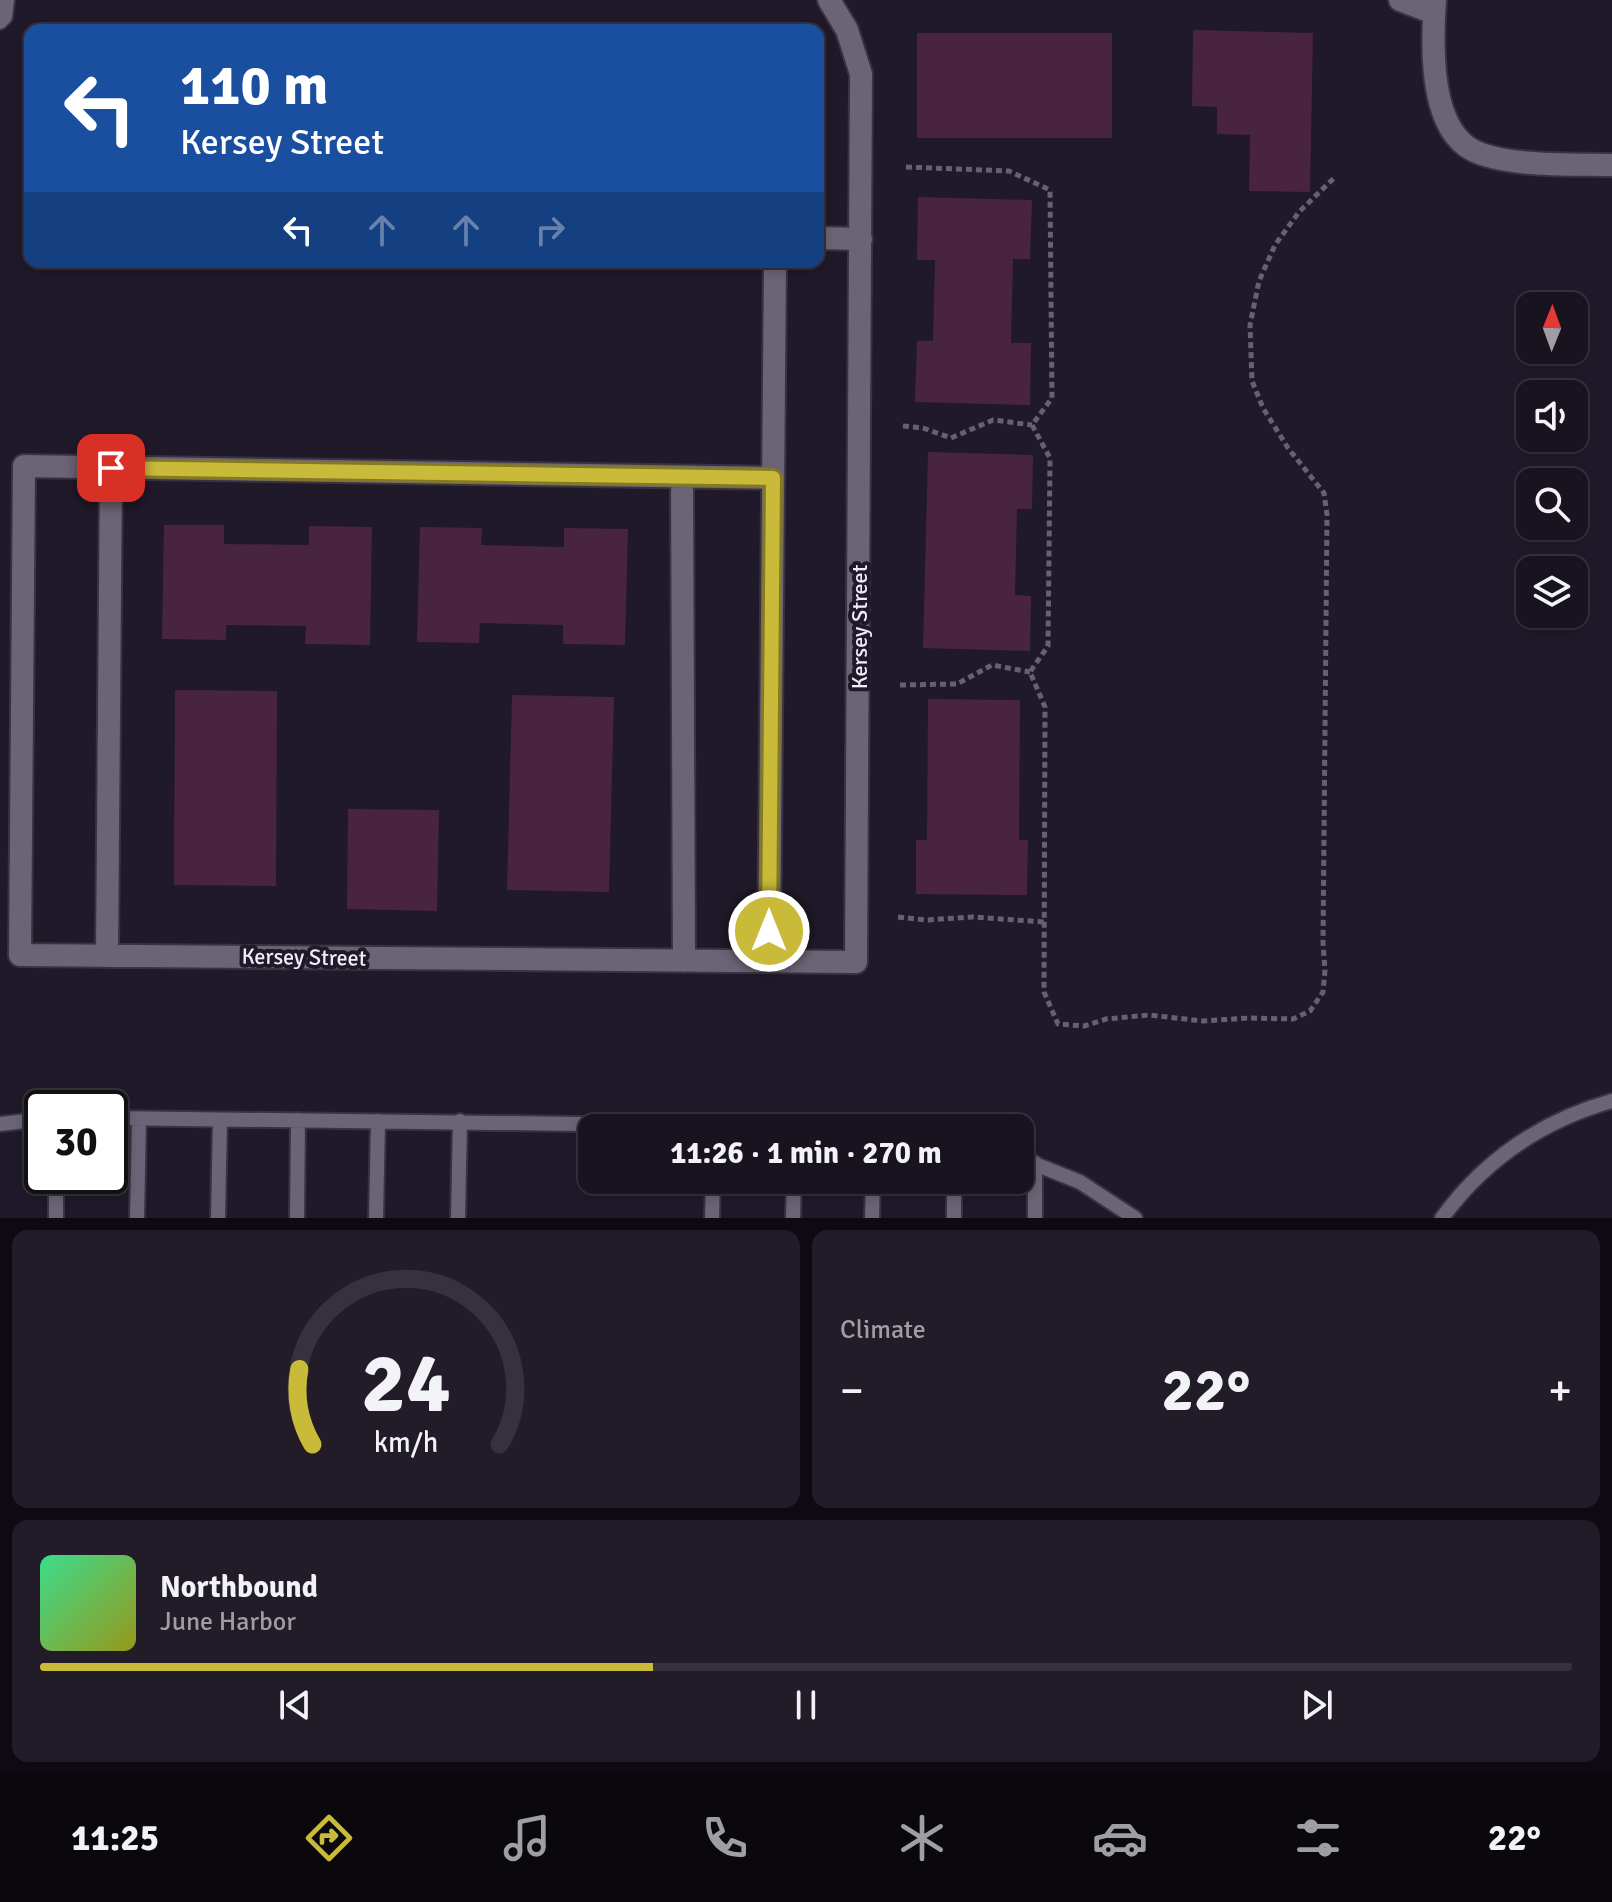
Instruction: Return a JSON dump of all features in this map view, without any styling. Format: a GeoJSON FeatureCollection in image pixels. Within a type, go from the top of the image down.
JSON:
{"type":"FeatureCollection","features":[{"type":"Feature","properties":{"kind":"street","name":"Kersey Street"},"geometry":{"type":"LineString","coordinates":[[773,478],[24,466],[20,955],[856,962],[861,74],[847,30],[829,0]]}},
{"type":"Feature","properties":{"kind":"street"},"geometry":{"type":"LineString","coordinates":[[1400,0],[1433,4],[1436,92],[1447,121],[1466,146],[1492,156],[1536,164],[1612,165]]}},
{"type":"Feature","properties":{"kind":"street"},"geometry":{"type":"LineString","coordinates":[[824,238],[861,239]]}},
{"type":"Feature","properties":{"kind":"street"},"geometry":{"type":"LineString","coordinates":[[769,961],[775,268]]}},
{"type":"Feature","properties":{"kind":"street"},"geometry":{"type":"LineString","coordinates":[[107,956],[111,468]]}},
{"type":"Feature","properties":{"kind":"street"},"geometry":{"type":"LineString","coordinates":[[682,477],[684,961]]}},
{"type":"Feature","properties":{"kind":"lane"},"geometry":{"type":"LineString","coordinates":[[0,22],[5,17],[7,0]]}},
{"type":"Feature","properties":{"kind":"lane"},"geometry":{"type":"LineString","coordinates":[[1442,1218],[1459,1194],[1505,1151],[1560,1119],[1612,1101]]}},
{"type":"Feature","properties":{"kind":"lane"},"geometry":{"type":"LineString","coordinates":[[128,1119],[578,1123]]}},
{"type":"Feature","properties":{"kind":"lane"},"geometry":{"type":"LineString","coordinates":[[137,1218],[139,1119]]}},
{"type":"Feature","properties":{"kind":"lane"},"geometry":{"type":"LineString","coordinates":[[218,1218],[220,1120]]}},
{"type":"Feature","properties":{"kind":"lane"},"geometry":{"type":"LineString","coordinates":[[297,1218],[298,1120]]}},
{"type":"Feature","properties":{"kind":"lane"},"geometry":{"type":"LineString","coordinates":[[0,1124],[24,1121]]}},
{"type":"Feature","properties":{"kind":"lane"},"geometry":{"type":"LineString","coordinates":[[376,1218],[378,1121]]}},
{"type":"Feature","properties":{"kind":"lane"},"geometry":{"type":"LineString","coordinates":[[458,1218],[460,1121]]}},
{"type":"Feature","properties":{"kind":"lane"},"geometry":{"type":"LineString","coordinates":[[1035,1218],[1035,1163],[1080,1182],[1135,1218]]}},
{"type":"Feature","properties":{"kind":"lane"},"geometry":{"type":"LineString","coordinates":[[56,1194],[56,1218]]}},
{"type":"Feature","properties":{"kind":"lane"},"geometry":{"type":"LineString","coordinates":[[712,1218],[713,1194]]}},
{"type":"Feature","properties":{"kind":"lane"},"geometry":{"type":"LineString","coordinates":[[793,1218],[794,1194]]}},
{"type":"Feature","properties":{"kind":"lane"},"geometry":{"type":"LineString","coordinates":[[872,1218],[873,1194]]}},
{"type":"Feature","properties":{"kind":"lane"},"geometry":{"type":"LineString","coordinates":[[954,1194],[954,1218]]}},
{"type":"Feature","properties":{"kind":"path"},"geometry":{"type":"LineString","coordinates":[[906,167],[1009,171],[1050,190],[1052,398],[1032,425]]}},
{"type":"Feature","properties":{"kind":"path"},"geometry":{"type":"LineString","coordinates":[[1030,672],[1045,707],[1044,992],[1058,1024],[1084,1026],[1106,1019],[1149,1015],[1203,1021],[1293,1019],[1310,1011],[1323,992],[1325,970],[1327,515],[1324,493],[1288,448],[1263,408],[1252,381],[1250,325],[1259,281],[1275,245],[1299,212],[1334,178]]}},
{"type":"Feature","properties":{"kind":"path"},"geometry":{"type":"LineString","coordinates":[[903,426],[923,428],[951,438],[993,420],[1032,425]]}},
{"type":"Feature","properties":{"kind":"path"},"geometry":{"type":"LineString","coordinates":[[1030,672],[1048,646],[1050,458],[1032,425]]}},
{"type":"Feature","properties":{"kind":"path"},"geometry":{"type":"LineString","coordinates":[[900,685],[957,684],[992,665],[1030,672]]}},
{"type":"Feature","properties":{"kind":"path"},"geometry":{"type":"LineString","coordinates":[[898,917],[926,920],[973,917],[1044,922]]}},
{"type":"Feature","properties":{"kind":"building"},"geometry":{"type":"Polygon","coordinates":[[[1193,30],[1313,33],[1310,192],[1249,191],[1250,135],[1217,134],[1217,107],[1192,106],[1193,30]]]}},
{"type":"Feature","properties":{"kind":"building"},"geometry":{"type":"Polygon","coordinates":[[[917,33],[1112,33],[1112,138],[917,138],[917,33]]]}},
{"type":"Feature","properties":{"kind":"building"},"geometry":{"type":"Polygon","coordinates":[[[918,197],[1032,200],[1030,259],[1013,259],[1011,343],[1031,343],[1030,405],[915,402],[917,341],[933,341],[935,260],[917,260],[918,197]]]}},
{"type":"Feature","properties":{"kind":"building"},"geometry":{"type":"Polygon","coordinates":[[[928,452],[1033,455],[1032,509],[1017,509],[1015,595],[1031,596],[1030,651],[923,648],[928,452]]]}},
{"type":"Feature","properties":{"kind":"building"},"geometry":{"type":"Polygon","coordinates":[[[164,525],[224,525],[224,544],[309,545],[309,526],[372,527],[370,645],[305,644],[306,626],[226,625],[226,640],[162,639],[164,525]]]}},
{"type":"Feature","properties":{"kind":"building"},"geometry":{"type":"Polygon","coordinates":[[[420,527],[482,528],[481,545],[564,547],[564,528],[628,529],[625,645],[563,644],[563,625],[480,623],[479,643],[417,642],[420,527]]]}},
{"type":"Feature","properties":{"kind":"building"},"geometry":{"type":"Polygon","coordinates":[[[175,690],[277,691],[276,886],[174,885],[175,690]]]}},
{"type":"Feature","properties":{"kind":"building"},"geometry":{"type":"Polygon","coordinates":[[[512,695],[614,697],[609,892],[507,890],[512,695]]]}},
{"type":"Feature","properties":{"kind":"building"},"geometry":{"type":"Polygon","coordinates":[[[928,699],[1020,700],[1019,840],[1028,840],[1027,895],[916,894],[916,840],[927,840],[928,699]]]}},
{"type":"Feature","properties":{"kind":"building"},"geometry":{"type":"Polygon","coordinates":[[[348,809],[439,810],[437,911],[347,909],[348,809]]]}},
{"type":"Feature","properties":{"kind":"route"},"geometry":{"type":"LineString","coordinates":[[111,468],[773,478],[769,931]]}}]}
